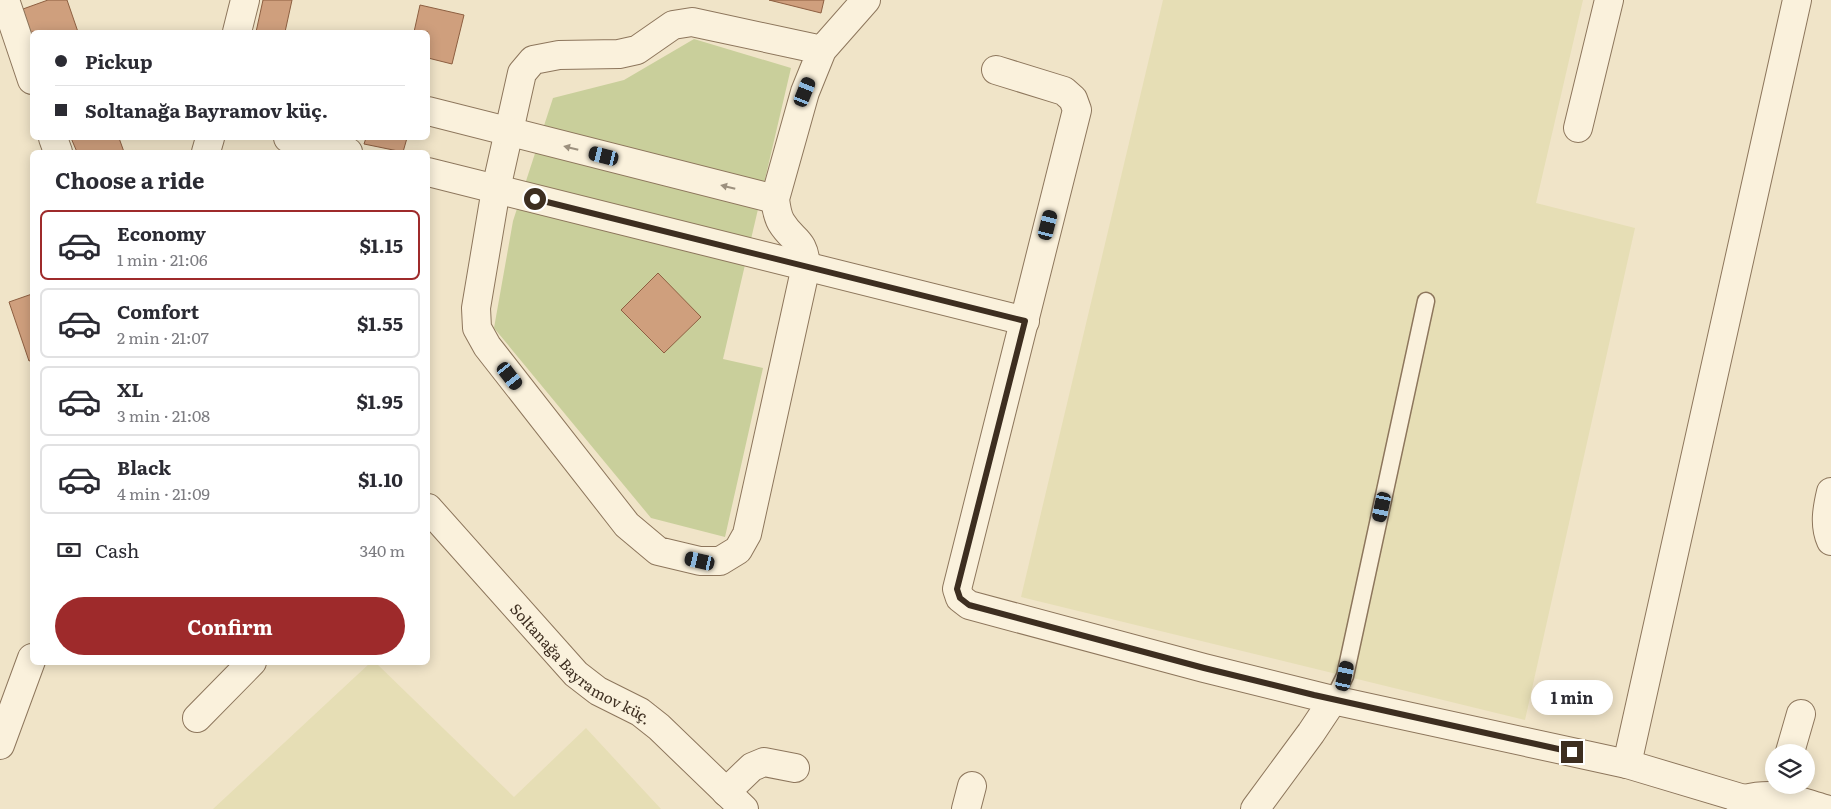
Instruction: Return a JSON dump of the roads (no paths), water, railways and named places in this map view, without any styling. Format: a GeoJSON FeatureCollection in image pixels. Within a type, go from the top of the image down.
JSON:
{"type":"FeatureCollection","features":[{"type":"Feature","properties":{"kind":"street"},"geometry":{"type":"LineString","coordinates":[[5,0],[30,74]]}},
{"type":"Feature","properties":{"kind":"street"},"geometry":{"type":"LineString","coordinates":[[238,30],[245,0]]}},
{"type":"Feature","properties":{"kind":"street"},"geometry":{"type":"LineString","coordinates":[[822,50],[692,22],[673,25],[637,50],[619,54],[558,55],[533,60],[522,73],[496,190],[476,308],[477,328],[487,346],[627,525],[658,551],[700,561],[720,561],[738,550],[747,534],[806,266],[805,254],[798,241],[782,223],[777,213],[775,199],[805,92],[822,50],[866,0]]}},
{"type":"Feature","properties":{"kind":"street"},"geometry":{"type":"LineString","coordinates":[[1578,128],[1609,0]]}},
{"type":"Feature","properties":{"kind":"street"},"geometry":{"type":"LineString","coordinates":[[1627,764],[1797,0]]}},
{"type":"Feature","properties":{"kind":"street"},"geometry":{"type":"LineString","coordinates":[[996,70],[1064,91],[1073,99],[1076,110],[957,589],[960,598],[969,605],[1204,668],[1333,700],[1627,764],[1743,804],[1765,794]]}},
{"type":"Feature","properties":{"kind":"street"},"geometry":{"type":"LineString","coordinates":[[430,112],[775,199]]}},
{"type":"Feature","properties":{"kind":"street"},"geometry":{"type":"LineString","coordinates":[[297,140],[339,150]]}},
{"type":"Feature","properties":{"kind":"street"},"geometry":{"type":"LineString","coordinates":[[430,173],[1025,321]]}},
{"type":"Feature","properties":{"kind":"street"},"geometry":{"type":"LineString","coordinates":[[1831,492],[1827,510],[1827,530],[1831,541]]}},
{"type":"Feature","properties":{"kind":"street","name":"Soltanağa Bayramov küç."},"geometry":{"type":"LineString","coordinates":[[430,510],[576,674],[598,691],[640,712],[659,727],[735,801]]}},
{"type":"Feature","properties":{"kind":"street"},"geometry":{"type":"LineString","coordinates":[[0,744],[30,663]]}},
{"type":"Feature","properties":{"kind":"street"},"geometry":{"type":"LineString","coordinates":[[197,718],[249,665]]}},
{"type":"Feature","properties":{"kind":"street"},"geometry":{"type":"LineString","coordinates":[[1255,809],[1333,700]]}},
{"type":"Feature","properties":{"kind":"street"},"geometry":{"type":"LineString","coordinates":[[1792,744],[1801,714]]}},
{"type":"Feature","properties":{"kind":"street"},"geometry":{"type":"LineString","coordinates":[[735,801],[752,767],[764,762],[795,768]]}},
{"type":"Feature","properties":{"kind":"street"},"geometry":{"type":"LineString","coordinates":[[1788,794],[1825,809]]}},
{"type":"Feature","properties":{"kind":"lane"},"geometry":{"type":"LineString","coordinates":[[1333,700],[1345,676],[1426,301]]}}]}
